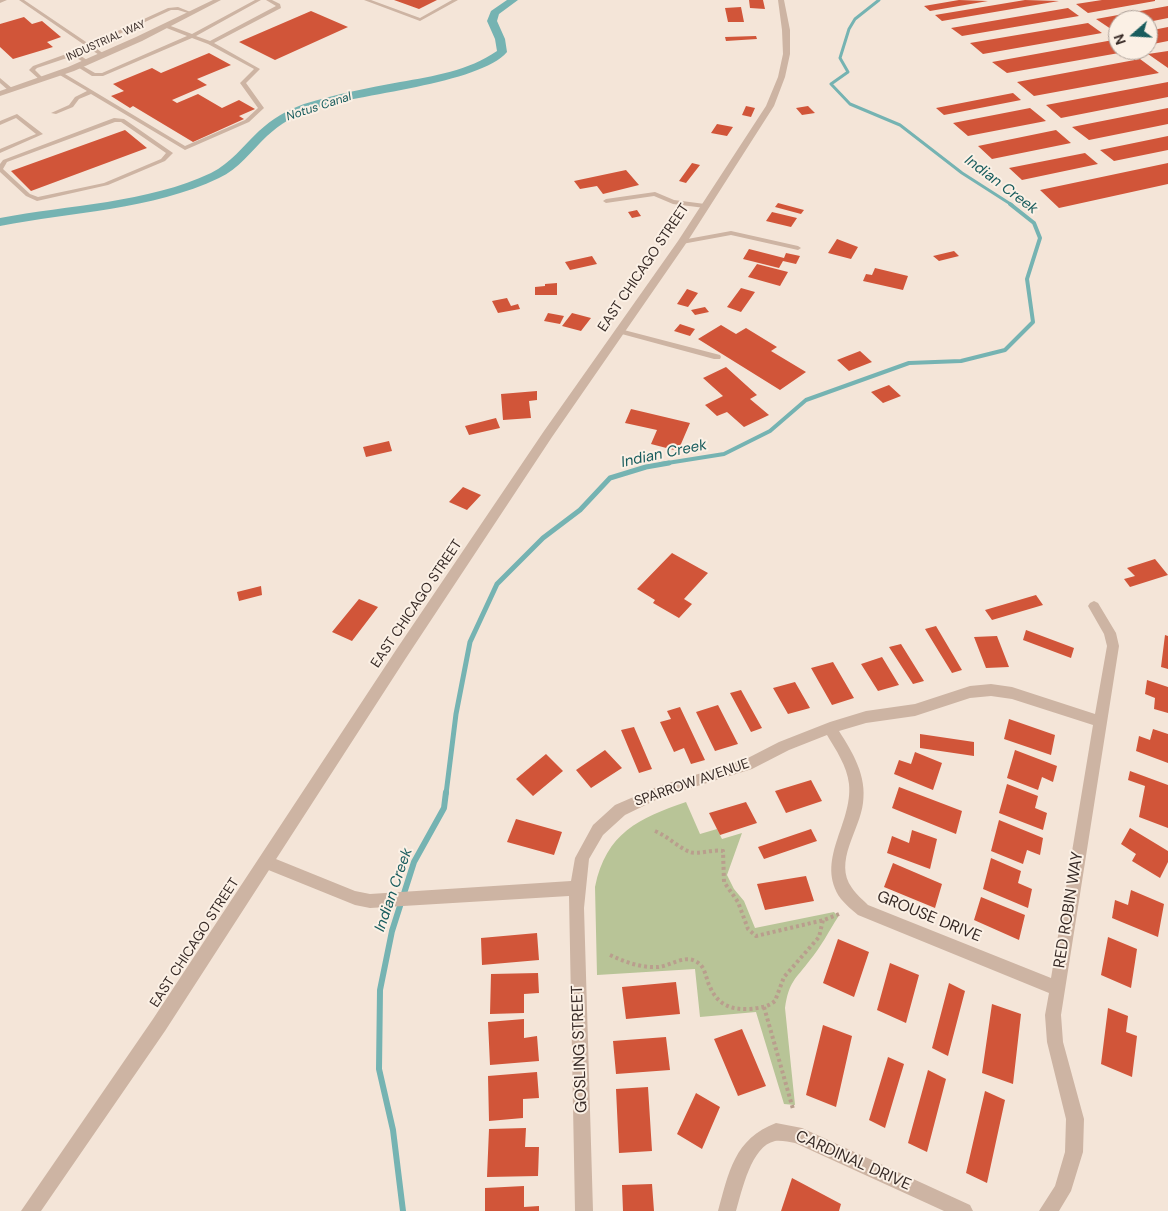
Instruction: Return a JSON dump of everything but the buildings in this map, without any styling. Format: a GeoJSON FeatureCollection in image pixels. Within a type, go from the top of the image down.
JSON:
{"type":"FeatureCollection","features":[{"type":"Feature","properties":{"kind":"street","name":"INDUSTRIAL WAY"},"geometry":{"type":"LineString","coordinates":[[0,94],[79,66],[218,0]]}},
{"type":"Feature","properties":{"kind":"street","name":"EAST CHICAGO STREET"},"geometry":{"type":"LineString","coordinates":[[30,1211],[159,1025],[445,588],[682,242],[770,106],[787,60],[787,33],[781,0]]}},
{"type":"Feature","properties":{"kind":"street","name":"RED ROBIN WAY"},"geometry":{"type":"LineString","coordinates":[[1048,1211],[1062,1191],[1071,1160],[1076,1119],[1055,1042],[1053,1014],[1113,646],[1110,633],[1094,606]]}},
{"type":"Feature","properties":{"kind":"street","name":"SPARROW AVENUE"},"geometry":{"type":"LineString","coordinates":[[577,888],[582,858],[598,830],[620,810],[660,792],[747,765],[784,746],[830,728],[866,717],[915,710],[970,692],[991,690],[1012,693],[1100,721]]}},
{"type":"Feature","properties":{"kind":"street","name":"GROUSE DRIVE"},"geometry":{"type":"LineString","coordinates":[[830,728],[844,752],[856,784],[855,809],[837,873],[841,887],[850,899],[863,910],[1057,988]]}},
{"type":"Feature","properties":{"kind":"street"},"geometry":{"type":"LineString","coordinates":[[266,862],[355,898],[370,901],[577,888]]}},
{"type":"Feature","properties":{"kind":"street","name":"GOSLING STREET"},"geometry":{"type":"LineString","coordinates":[[577,888],[584,1211]]}},
{"type":"Feature","properties":{"kind":"street","name":"CARDINAL DRIVE"},"geometry":{"type":"LineString","coordinates":[[727,1211],[740,1170],[754,1143],[775,1132],[796,1134],[964,1211]]}},
{"type":"Feature","properties":{"kind":"lane"},"geometry":{"type":"LineString","coordinates":[[0,2],[5,0]]}},
{"type":"Feature","properties":{"kind":"lane"},"geometry":{"type":"LineString","coordinates":[[21,0],[102,55]]}},
{"type":"Feature","properties":{"kind":"lane"},"geometry":{"type":"LineString","coordinates":[[79,66],[94,75],[103,74],[192,36],[259,0]]}},
{"type":"Feature","properties":{"kind":"lane"},"geometry":{"type":"LineString","coordinates":[[210,43],[279,7],[278,4],[268,0]]}},
{"type":"Feature","properties":{"kind":"lane"},"geometry":{"type":"LineString","coordinates":[[366,0],[420,20],[456,0]]}},
{"type":"Feature","properties":{"kind":"lane"},"geometry":{"type":"LineString","coordinates":[[89,46],[170,8],[178,8],[191,13]]}},
{"type":"Feature","properties":{"kind":"lane"},"geometry":{"type":"LineString","coordinates":[[60,73],[185,148],[246,121],[261,108],[244,83],[257,69],[210,43],[166,26]]}},
{"type":"Feature","properties":{"kind":"lane"},"geometry":{"type":"LineString","coordinates":[[41,79],[32,70],[34,66],[69,55],[76,55],[87,62]]}},
{"type":"Feature","properties":{"kind":"lane"},"geometry":{"type":"LineString","coordinates":[[0,80],[11,90]]}},
{"type":"Feature","properties":{"kind":"lane"},"geometry":{"type":"LineString","coordinates":[[54,113],[72,106],[77,98],[90,92]]}},
{"type":"Feature","properties":{"kind":"lane"},"geometry":{"type":"LineString","coordinates":[[0,123],[17,116],[40,134],[0,151]]}},
{"type":"Feature","properties":{"kind":"lane"},"geometry":{"type":"LineString","coordinates":[[114,120],[122,120],[170,153],[163,160],[106,184],[37,199],[28,195],[0,169],[2,159],[114,120]]}},
{"type":"Feature","properties":{"kind":"lane"},"geometry":{"type":"LineString","coordinates":[[606,201],[655,194],[673,202],[705,206]]}},
{"type":"Feature","properties":{"kind":"lane"},"geometry":{"type":"LineString","coordinates":[[682,242],[731,233],[798,248]]}},
{"type":"Feature","properties":{"kind":"lane"},"geometry":{"type":"LineString","coordinates":[[620,331],[717,358]]}},
{"type":"Feature","properties":{"kind":"path"},"geometry":{"type":"LineString","coordinates":[[655,831],[668,836],[690,852],[713,849],[723,851],[725,861],[722,872],[725,886],[738,902],[744,924],[756,936],[769,935],[838,914]]}},
{"type":"Feature","properties":{"kind":"path"},"geometry":{"type":"LineString","coordinates":[[610,955],[630,964],[658,967],[686,959],[694,960],[703,967],[710,988],[726,1007],[740,1009],[764,1007],[773,1004],[777,1000],[785,976],[820,937],[824,928],[823,920]]}},
{"type":"Feature","properties":{"kind":"path"},"geometry":{"type":"LineString","coordinates":[[764,1007],[793,1109]]}},
{"type":"Feature","properties":{"kind":"green space"},"geometry":{"type":"Polygon","coordinates":[[[686,802],[700,834],[717,829],[722,839],[742,833],[727,875],[734,889],[744,901],[755,928],[834,912],[838,917],[818,950],[793,981],[788,992],[785,1008],[795,1105],[784,1104],[756,1012],[700,1017],[695,969],[597,975],[595,887],[607,853],[627,830],[639,822],[686,802]]]}},
{"type":"Feature","properties":{"kind":"waterway","name":"Notus Canal"},"geometry":{"type":"LineString","coordinates":[[0,222],[137,199],[190,185],[214,176],[231,166],[271,127],[297,111],[340,98],[473,69],[502,52],[500,39],[492,21],[495,13],[513,0]]}},
{"type":"Feature","properties":{"kind":"waterway","name":"Indian Creek"},"geometry":{"type":"LineString","coordinates":[[879,0],[855,19],[849,29],[840,58],[848,72],[831,84],[850,104],[900,125],[962,173],[1012,205]]}},
{"type":"Feature","properties":{"kind":"waterway","name":"Indian Creek"},"geometry":{"type":"LineString","coordinates":[[661,464],[724,454],[770,431],[806,400],[909,363],[961,361],[1005,350],[1033,322],[1027,279],[1040,238],[1034,223],[1010,204]]}},
{"type":"Feature","properties":{"kind":"waterway","name":"Indian Creek"},"geometry":{"type":"LineString","coordinates":[[446,794],[456,714],[470,642],[497,584],[543,538],[580,510],[610,478],[646,467],[669,463]]}},
{"type":"Feature","properties":{"kind":"waterway","name":"Indian Creek"},"geometry":{"type":"LineString","coordinates":[[403,1211],[393,1130],[379,1069],[380,990],[392,931],[414,862],[444,808],[446,792]]}}]}
